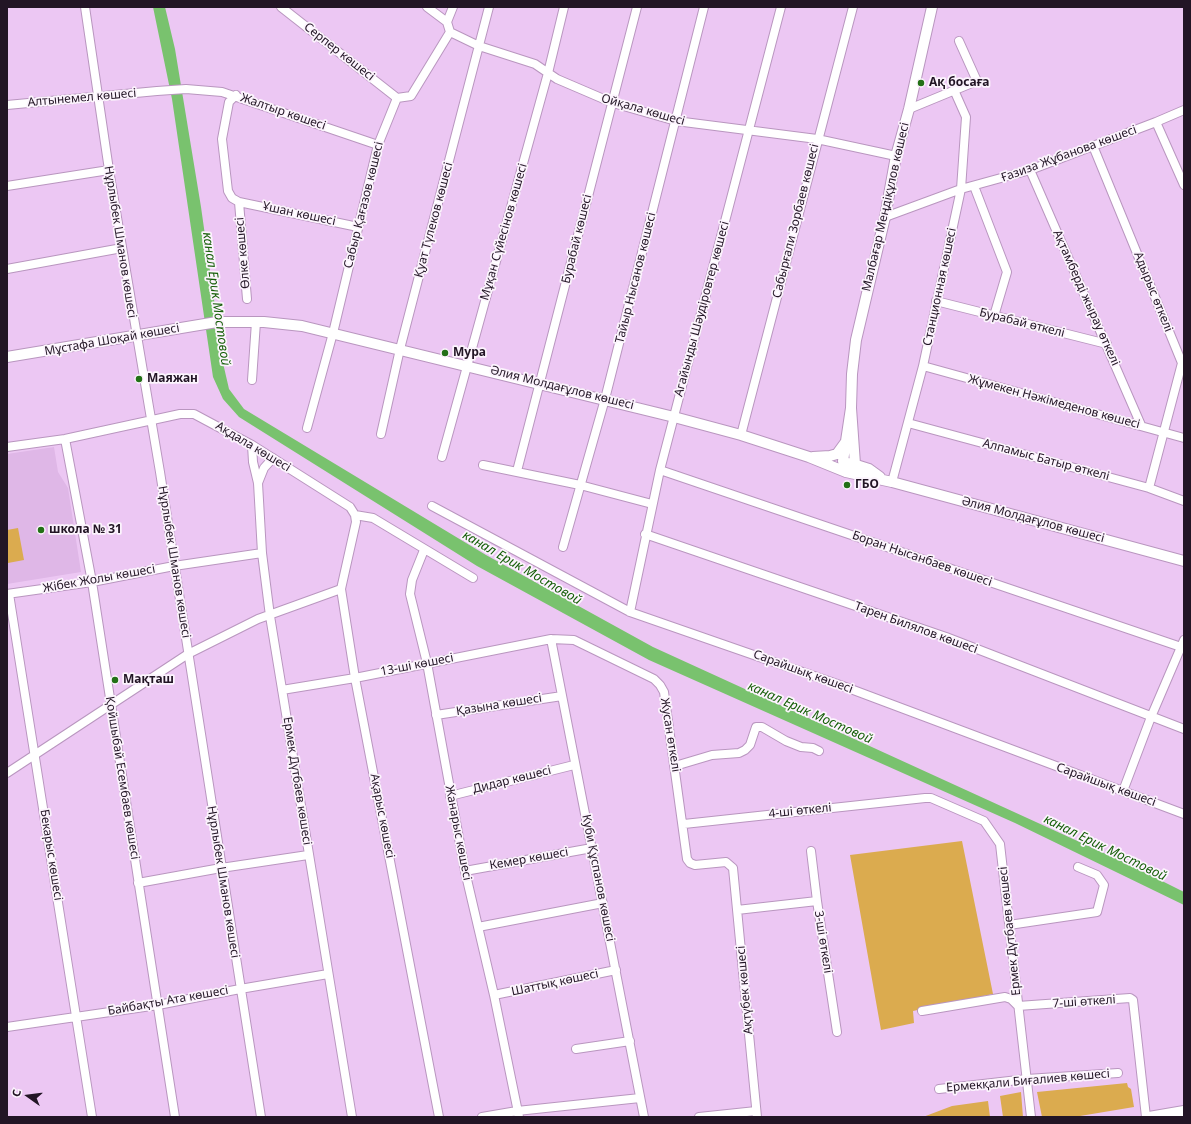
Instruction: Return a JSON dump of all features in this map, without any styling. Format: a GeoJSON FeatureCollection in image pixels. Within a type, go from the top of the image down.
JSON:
{"type":"FeatureCollection","features":[{"type":"Feature","properties":{"kind":"main road","name":"Малбағар Меңдіқұлов көшесі"},"geometry":{"type":"LineString","coordinates":[[855,464],[850,441],[852,374],[856,340],[885,217],[896,156],[909,109],[932,7]]}},
{"type":"Feature","properties":{"kind":"main road","name":"Әлия Молдағұлов көшесі"},"geometry":{"type":"LineString","coordinates":[[217,322],[256,322],[302,326],[605,399],[741,435],[809,457],[846,472],[888,481],[1184,561]]}},
{"type":"Feature","properties":{"kind":"main road","name":"Мұстафа Шоқай көшесi"},"geometry":{"type":"LineString","coordinates":[[7,357],[136,337],[217,322]]}},
{"type":"Feature","properties":{"kind":"main road","name":"Малбағар Меңдіқұлов көшесі"},"geometry":{"type":"LineString","coordinates":[[846,472],[843,461],[850,441]]}},
{"type":"Feature","properties":{"kind":"main road"},"geometry":{"type":"LineString","coordinates":[[809,457],[830,456],[837,454],[850,441],[862,461],[869,469]]}},
{"type":"Feature","properties":{"kind":"main road","name":"Әлия Молдағұлов көшесі"},"geometry":{"type":"LineString","coordinates":[[809,457],[855,464],[869,469],[888,481]]}},
{"type":"Feature","properties":{"kind":"main road"},"geometry":{"type":"LineString","coordinates":[[846,472],[852,469],[855,464]]}},
{"type":"Feature","properties":{"kind":"main road"},"geometry":{"type":"LineString","coordinates":[[1148,1117],[1184,1112]]}},
{"type":"Feature","properties":{"kind":"street","name":"Нұрлыбек Шманов көшесі"},"geometry":{"type":"LineString","coordinates":[[85,7],[108,170],[151,421],[261,1117]]}},
{"type":"Feature","properties":{"kind":"street","name":"Серпер көшесі"},"geometry":{"type":"LineString","coordinates":[[281,7],[397,98]]}},
{"type":"Feature","properties":{"kind":"street"},"geometry":{"type":"LineString","coordinates":[[397,98],[411,96],[450,32],[447,22],[427,7]]}},
{"type":"Feature","properties":{"kind":"street"},"geometry":{"type":"LineString","coordinates":[[447,22],[454,7]]}},
{"type":"Feature","properties":{"kind":"street","name":"Қуат Түлеков көшесі"},"geometry":{"type":"LineString","coordinates":[[381,434],[400,349],[489,7]]}},
{"type":"Feature","properties":{"kind":"street","name":"Мұқан Сүйесінов көшесі"},"geometry":{"type":"LineString","coordinates":[[442,457],[548,73],[564,7]]}},
{"type":"Feature","properties":{"kind":"street","name":"Бурабай көшесi"},"geometry":{"type":"LineString","coordinates":[[517,471],[637,7]]}},
{"type":"Feature","properties":{"kind":"street","name":"Тайыр Нысанов көшесi"},"geometry":{"type":"LineString","coordinates":[[563,547],[605,399],[704,7]]}},
{"type":"Feature","properties":{"kind":"street","name":"Агайынды Шәудіровтер көшесi"},"geometry":{"type":"LineString","coordinates":[[630,612],[645,534],[660,470],[781,7]]}},
{"type":"Feature","properties":{"kind":"street","name":"Сабырғали Зорбаев көшесі"},"geometry":{"type":"LineString","coordinates":[[741,435],[817,139],[853,7]]}},
{"type":"Feature","properties":{"kind":"street","name":"Ойқала көшесі"},"geometry":{"type":"LineString","coordinates":[[450,32],[479,46],[535,64],[557,79],[612,103],[676,122],[817,139],[896,156]]}},
{"type":"Feature","properties":{"kind":"street"},"geometry":{"type":"LineString","coordinates":[[909,109],[977,81],[959,41]]}},
{"type":"Feature","properties":{"kind":"street","name":"Жалтыр көшесі"},"geometry":{"type":"LineString","coordinates":[[157,91],[186,89],[222,92],[236,95],[378,145]]}},
{"type":"Feature","properties":{"kind":"street","name":"Станционная көшесі"},"geometry":{"type":"LineString","coordinates":[[888,481],[908,423],[923,366],[961,189],[966,118],[954,90]]}},
{"type":"Feature","properties":{"kind":"street","name":"Алтынемел көшесі"},"geometry":{"type":"LineString","coordinates":[[7,105],[98,95],[157,91]]}},
{"type":"Feature","properties":{"kind":"street","name":"Өлке көшесі"},"geometry":{"type":"LineString","coordinates":[[236,95],[229,102],[222,139],[228,191],[232,198],[239,202],[247,299]]}},
{"type":"Feature","properties":{"kind":"street","name":"Сабыр Қағазов көшесі"},"geometry":{"type":"LineString","coordinates":[[307,428],[378,145],[397,98]]}},
{"type":"Feature","properties":{"kind":"street","name":"Ғазиза Жұбанова көшесі"},"geometry":{"type":"LineString","coordinates":[[885,217],[961,189],[1030,170],[1184,110]]}},
{"type":"Feature","properties":{"kind":"street"},"geometry":{"type":"LineString","coordinates":[[1156,122],[1184,185]]}},
{"type":"Feature","properties":{"kind":"street","name":"Адырыс өткелі"},"geometry":{"type":"LineString","coordinates":[[1093,146],[1183,367],[1163,432],[1149,488]]}},
{"type":"Feature","properties":{"kind":"street"},"geometry":{"type":"LineString","coordinates":[[7,186],[108,170]]}},
{"type":"Feature","properties":{"kind":"street","name":"Ақтамберді жырау өткелі"},"geometry":{"type":"LineString","coordinates":[[1030,170],[1141,425]]}},
{"type":"Feature","properties":{"kind":"street"},"geometry":{"type":"LineString","coordinates":[[974,186],[1007,272],[994,316]]}},
{"type":"Feature","properties":{"kind":"street","name":"Ұшан көшесі"},"geometry":{"type":"LineString","coordinates":[[239,202],[358,227]]}},
{"type":"Feature","properties":{"kind":"street"},"geometry":{"type":"LineString","coordinates":[[7,269],[122,248]]}},
{"type":"Feature","properties":{"kind":"street","name":"Бурабай өткелі"},"geometry":{"type":"LineString","coordinates":[[936,301],[1107,344]]}},
{"type":"Feature","properties":{"kind":"street"},"geometry":{"type":"LineString","coordinates":[[252,380],[256,322]]}},
{"type":"Feature","properties":{"kind":"street","name":"Жұмекен Нәжімеденов көшесі"},"geometry":{"type":"LineString","coordinates":[[923,366],[1184,438]]}},
{"type":"Feature","properties":{"kind":"street","name":"Ақдала көшесі"},"geometry":{"type":"LineString","coordinates":[[7,447],[65,439],[180,414],[194,414],[273,458],[350,508],[355,515]]}},
{"type":"Feature","properties":{"kind":"street","name":"Алпамыс Батыр өткелі"},"geometry":{"type":"LineString","coordinates":[[908,423],[1149,488],[1184,501]]}},
{"type":"Feature","properties":{"kind":"street","name":"Қойшыбай Есембаев көшесі"},"geometry":{"type":"LineString","coordinates":[[65,439],[92,582],[110,706],[175,1117]]}},
{"type":"Feature","properties":{"kind":"street","name":"Ермек Дүтбаев көшесi"},"geometry":{"type":"LineString","coordinates":[[252,445],[253,462],[258,483],[262,553],[270,616],[352,1117]]}},
{"type":"Feature","properties":{"kind":"street"},"geometry":{"type":"LineString","coordinates":[[258,483],[264,468],[273,458]]}},
{"type":"Feature","properties":{"kind":"street"},"geometry":{"type":"LineString","coordinates":[[483,465],[580,485],[652,504]]}},
{"type":"Feature","properties":{"kind":"street","name":"Боран Нысанбаев көшесі"},"geometry":{"type":"LineString","coordinates":[[660,470],[1183,645]]}},
{"type":"Feature","properties":{"kind":"street","name":"Сарайшық көшесі"},"geometry":{"type":"LineString","coordinates":[[432,506],[630,612],[840,685],[1184,814]]}},
{"type":"Feature","properties":{"kind":"street"},"geometry":{"type":"LineString","coordinates":[[355,515],[373,518],[424,550],[473,578]]}},
{"type":"Feature","properties":{"kind":"street","name":"Ақарыс көшесi"},"geometry":{"type":"LineString","coordinates":[[355,515],[356,522],[341,589],[354,678],[439,1117]]}},
{"type":"Feature","properties":{"kind":"street","name":"Тарен Билялов көшесі"},"geometry":{"type":"LineString","coordinates":[[645,534],[946,637],[1184,729]]}},
{"type":"Feature","properties":{"kind":"street","name":"Жанарыс көшесі"},"geometry":{"type":"LineString","coordinates":[[424,550],[412,580],[410,594],[427,663],[450,796],[465,871],[494,995],[518,1114]]}},
{"type":"Feature","properties":{"kind":"street","name":"Жібек Жолы көшесі"},"geometry":{"type":"LineString","coordinates":[[8,594],[92,582],[174,566],[262,553]]}},
{"type":"Feature","properties":{"kind":"street"},"geometry":{"type":"LineString","coordinates":[[7,774],[188,654],[258,619],[270,616],[341,589]]}},
{"type":"Feature","properties":{"kind":"street","name":"Бекарыс көшесі"},"geometry":{"type":"LineString","coordinates":[[8,594],[77,1015],[92,1117]]}},
{"type":"Feature","properties":{"kind":"street","name":"13-ші көшесi"},"geometry":{"type":"LineString","coordinates":[[282,690],[354,678],[551,639]]}},
{"type":"Feature","properties":{"kind":"street","name":"Куби Құспанов көшесi"},"geometry":{"type":"LineString","coordinates":[[551,639],[574,765],[603,903],[644,1117]]}},
{"type":"Feature","properties":{"kind":"street","name":"Жусан өткелі"},"geometry":{"type":"LineString","coordinates":[[551,639],[574,640],[654,679],[660,685],[664,692],[684,824],[687,859],[690,863],[695,865],[726,862],[731,864]]}},
{"type":"Feature","properties":{"kind":"street"},"geometry":{"type":"LineString","coordinates":[[1123,791],[1151,717],[1183,645]]}},
{"type":"Feature","properties":{"kind":"street","name":"Қазына көшесі"},"geometry":{"type":"LineString","coordinates":[[436,715],[562,696]]}},
{"type":"Feature","properties":{"kind":"street"},"geometry":{"type":"LineString","coordinates":[[675,766],[712,755],[738,753],[745,750],[750,745],[756,727],[762,727],[786,741],[801,747],[813,748],[819,751]]}},
{"type":"Feature","properties":{"kind":"street","name":"Дидар көшесі"},"geometry":{"type":"LineString","coordinates":[[450,796],[574,765]]}},
{"type":"Feature","properties":{"kind":"street","name":"Ермек Дүтбаев көшесi"},"geometry":{"type":"LineString","coordinates":[[917,799],[931,798],[984,821],[1000,844],[1031,1117]]}},
{"type":"Feature","properties":{"kind":"street","name":"4-шi өткелi"},"geometry":{"type":"LineString","coordinates":[[684,824],[917,799]]}},
{"type":"Feature","properties":{"kind":"street","name":"Кемер көшесі"},"geometry":{"type":"LineString","coordinates":[[465,871],[592,848]]}},
{"type":"Feature","properties":{"kind":"street","name":"3-шi өткелi"},"geometry":{"type":"LineString","coordinates":[[811,851],[837,1032]]}},
{"type":"Feature","properties":{"kind":"street"},"geometry":{"type":"LineString","coordinates":[[138,883],[221,868],[308,855]]}},
{"type":"Feature","properties":{"kind":"street","name":"Ақтүбек көшесi"},"geometry":{"type":"LineString","coordinates":[[731,864],[733,868],[756,1114]]}},
{"type":"Feature","properties":{"kind":"street"},"geometry":{"type":"LineString","coordinates":[[1009,925],[1097,912],[1104,885],[1097,875],[1078,867]]}},
{"type":"Feature","properties":{"kind":"street"},"geometry":{"type":"LineString","coordinates":[[737,910],[817,900]]}},
{"type":"Feature","properties":{"kind":"street"},"geometry":{"type":"LineString","coordinates":[[478,927],[603,903]]}},
{"type":"Feature","properties":{"kind":"street","name":"Шаттық көшесі"},"geometry":{"type":"LineString","coordinates":[[494,995],[616,970]]}},
{"type":"Feature","properties":{"kind":"street","name":"Байбақты Ата көшесі"},"geometry":{"type":"LineString","coordinates":[[7,1027],[77,1015],[158,1005],[240,988],[328,974]]}},
{"type":"Feature","properties":{"kind":"street"},"geometry":{"type":"LineString","coordinates":[[922,1011],[1005,997],[1011,999],[1018,1006]]}},
{"type":"Feature","properties":{"kind":"street","name":"7-шi өткелi"},"geometry":{"type":"LineString","coordinates":[[1018,1006],[1130,998],[1133,1000],[1148,1117]]}},
{"type":"Feature","properties":{"kind":"street"},"geometry":{"type":"LineString","coordinates":[[576,1049],[630,1041]]}},
{"type":"Feature","properties":{"kind":"street","name":"Ермекқали Биғалиев көшесі"},"geometry":{"type":"LineString","coordinates":[[939,1089],[1027,1079],[1118,1073]]}},
{"type":"Feature","properties":{"kind":"street"},"geometry":{"type":"LineString","coordinates":[[482,1117],[518,1114],[640,1098]]}},
{"type":"Feature","properties":{"kind":"street"},"geometry":{"type":"LineString","coordinates":[[699,1117],[756,1114]]}},
{"type":"Feature","properties":{"kind":"shaded area","name":"канал Ерик Мостовой"},"geometry":{"type":"Polygon","coordinates":[[[153,7],[165,7],[175,49],[201,207],[223,363],[229,389],[244,409],[486,555],[653,647],[1130,865],[1184,892],[1184,905],[1015,823],[649,660],[477,566],[239,417],[223,399],[213,377],[172,99],[153,7]]]}},
{"type":"Feature","properties":{"kind":"shaded area","name":"школа № 31"},"geometry":{"type":"Polygon","coordinates":[[[54,447],[58,472],[68,488],[81,572],[7,584],[7,454],[54,447]]]}},
{"type":"Feature","properties":{"kind":"shaded area"},"geometry":{"type":"Polygon","coordinates":[[[18,528],[24,560],[8,563],[7,530],[18,528]]]}},
{"type":"Feature","properties":{"kind":"shaded area"},"geometry":{"type":"Polygon","coordinates":[[[962,841],[993,994],[913,1011],[914,1023],[881,1030],[850,855],[962,841]]]}},
{"type":"Feature","properties":{"kind":"shaded area"},"geometry":{"type":"Polygon","coordinates":[[[1127,1083],[1128,1087],[1131,1089],[1134,1107],[1074,1117],[1042,1117],[1037,1092],[1127,1083]]]}},
{"type":"Feature","properties":{"kind":"shaded area"},"geometry":{"type":"Polygon","coordinates":[[[1021,1092],[1023,1117],[1003,1117],[1000,1096],[1021,1092]]]}},
{"type":"Feature","properties":{"kind":"shaded area"},"geometry":{"type":"Polygon","coordinates":[[[988,1101],[990,1117],[923,1117],[952,1106],[988,1101]]]}},
{"type":"Feature","properties":{"kind":"place","name":"Ақ босаға"},"geometry":{"type":"Point","coordinates":[921,83]}},
{"type":"Feature","properties":{"kind":"place","name":"Мура"},"geometry":{"type":"Point","coordinates":[445,353]}},
{"type":"Feature","properties":{"kind":"place","name":"Маяжан"},"geometry":{"type":"Point","coordinates":[139,379]}},
{"type":"Feature","properties":{"kind":"place","name":"ГБО"},"geometry":{"type":"Point","coordinates":[847,485]}},
{"type":"Feature","properties":{"kind":"place","name":"школа № 31"},"geometry":{"type":"Point","coordinates":[41,530]}},
{"type":"Feature","properties":{"kind":"place","name":"Мақташ"},"geometry":{"type":"Point","coordinates":[115,680]}}]}
